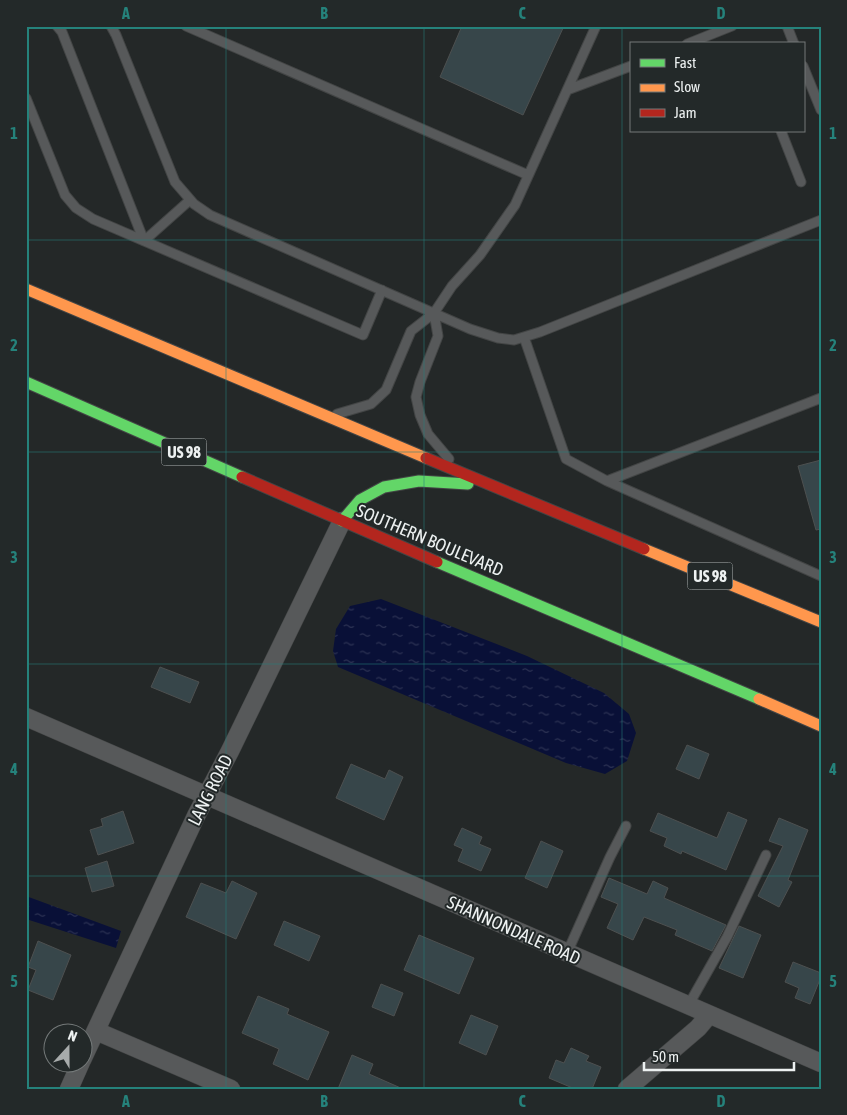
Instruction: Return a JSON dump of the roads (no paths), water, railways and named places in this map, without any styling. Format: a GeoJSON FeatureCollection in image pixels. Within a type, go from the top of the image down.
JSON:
{"type":"FeatureCollection","features":[{"type":"Feature","properties":{"kind":"highway","name":"US 98"},"geometry":{"type":"LineString","coordinates":[[26,289],[489,485],[821,622]]}},
{"type":"Feature","properties":{"kind":"highway","name":"SOUTHERN BOULEVARD"},"geometry":{"type":"LineString","coordinates":[[26,382],[342,521],[821,726]]}},
{"type":"Feature","properties":{"kind":"highway"},"geometry":{"type":"LineString","coordinates":[[342,521],[360,500],[384,487],[419,481],[489,485]]}},
{"type":"Feature","properties":{"kind":"street","name":"LANG ROAD"},"geometry":{"type":"LineString","coordinates":[[92,1040],[192,825],[342,521]]}},
{"type":"Feature","properties":{"kind":"street","name":"SHANNONDALE ROAD"},"geometry":{"type":"LineString","coordinates":[[26,717],[821,1063]]}},
{"type":"Feature","properties":{"kind":"street"},"geometry":{"type":"LineString","coordinates":[[627,1089],[698,1028],[709,1015]]}},
{"type":"Feature","properties":{"kind":"street"},"geometry":{"type":"LineString","coordinates":[[96,1031],[231,1089]]}},
{"type":"Feature","properties":{"kind":"street","name":"LANG ROAD"},"geometry":{"type":"LineString","coordinates":[[69,1089],[77,1072]]}},
{"type":"Feature","properties":{"kind":"lane"},"geometry":{"type":"LineString","coordinates":[[57,26],[62,32],[144,241]]}},
{"type":"Feature","properties":{"kind":"lane"},"geometry":{"type":"LineString","coordinates":[[110,26],[116,35],[175,182],[194,204],[210,215],[470,329],[498,338],[514,340],[540,332],[821,220]]}},
{"type":"Feature","properties":{"kind":"lane"},"geometry":{"type":"LineString","coordinates":[[186,26],[528,175]]}},
{"type":"Feature","properties":{"kind":"lane"},"geometry":{"type":"LineString","coordinates":[[327,417],[371,404],[379,398],[386,390],[411,331],[434,313],[452,286],[480,254],[515,205],[596,26]]}},
{"type":"Feature","properties":{"kind":"lane"},"geometry":{"type":"LineString","coordinates":[[692,42],[732,26]]}},
{"type":"Feature","properties":{"kind":"lane"},"geometry":{"type":"LineString","coordinates":[[787,26],[793,42]]}},
{"type":"Feature","properties":{"kind":"lane"},"geometry":{"type":"LineString","coordinates":[[567,90],[630,66]]}},
{"type":"Feature","properties":{"kind":"lane"},"geometry":{"type":"LineString","coordinates":[[804,68],[821,110]]}},
{"type":"Feature","properties":{"kind":"lane"},"geometry":{"type":"LineString","coordinates":[[26,98],[65,195],[76,208],[93,219],[363,335],[382,290]]}},
{"type":"Feature","properties":{"kind":"lane"},"geometry":{"type":"LineString","coordinates":[[781,132],[801,182]]}},
{"type":"Feature","properties":{"kind":"lane"},"geometry":{"type":"LineString","coordinates":[[144,241],[190,200]]}},
{"type":"Feature","properties":{"kind":"lane"},"geometry":{"type":"LineString","coordinates":[[434,313],[438,336],[416,397],[420,415],[428,434],[461,473]]}},
{"type":"Feature","properties":{"kind":"lane"},"geometry":{"type":"LineString","coordinates":[[524,337],[566,459],[607,481],[821,576]]}},
{"type":"Feature","properties":{"kind":"lane"},"geometry":{"type":"LineString","coordinates":[[607,481],[821,398]]}},
{"type":"Feature","properties":{"kind":"lane"},"geometry":{"type":"LineString","coordinates":[[567,953],[626,826]]}},
{"type":"Feature","properties":{"kind":"lane"},"geometry":{"type":"LineString","coordinates":[[688,1006],[726,937],[766,855]]}},
{"type":"Feature","properties":{"kind":"water"},"geometry":{"type":"Polygon","coordinates":[[[381,599],[527,656],[604,693],[629,714],[636,733],[627,761],[605,774],[566,763],[338,667],[333,651],[336,629],[350,606],[381,599]]]}},
{"type":"Feature","properties":{"kind":"water"},"geometry":{"type":"Polygon","coordinates":[[[26,896],[121,931],[116,948],[26,919],[26,896]]]}}]}
